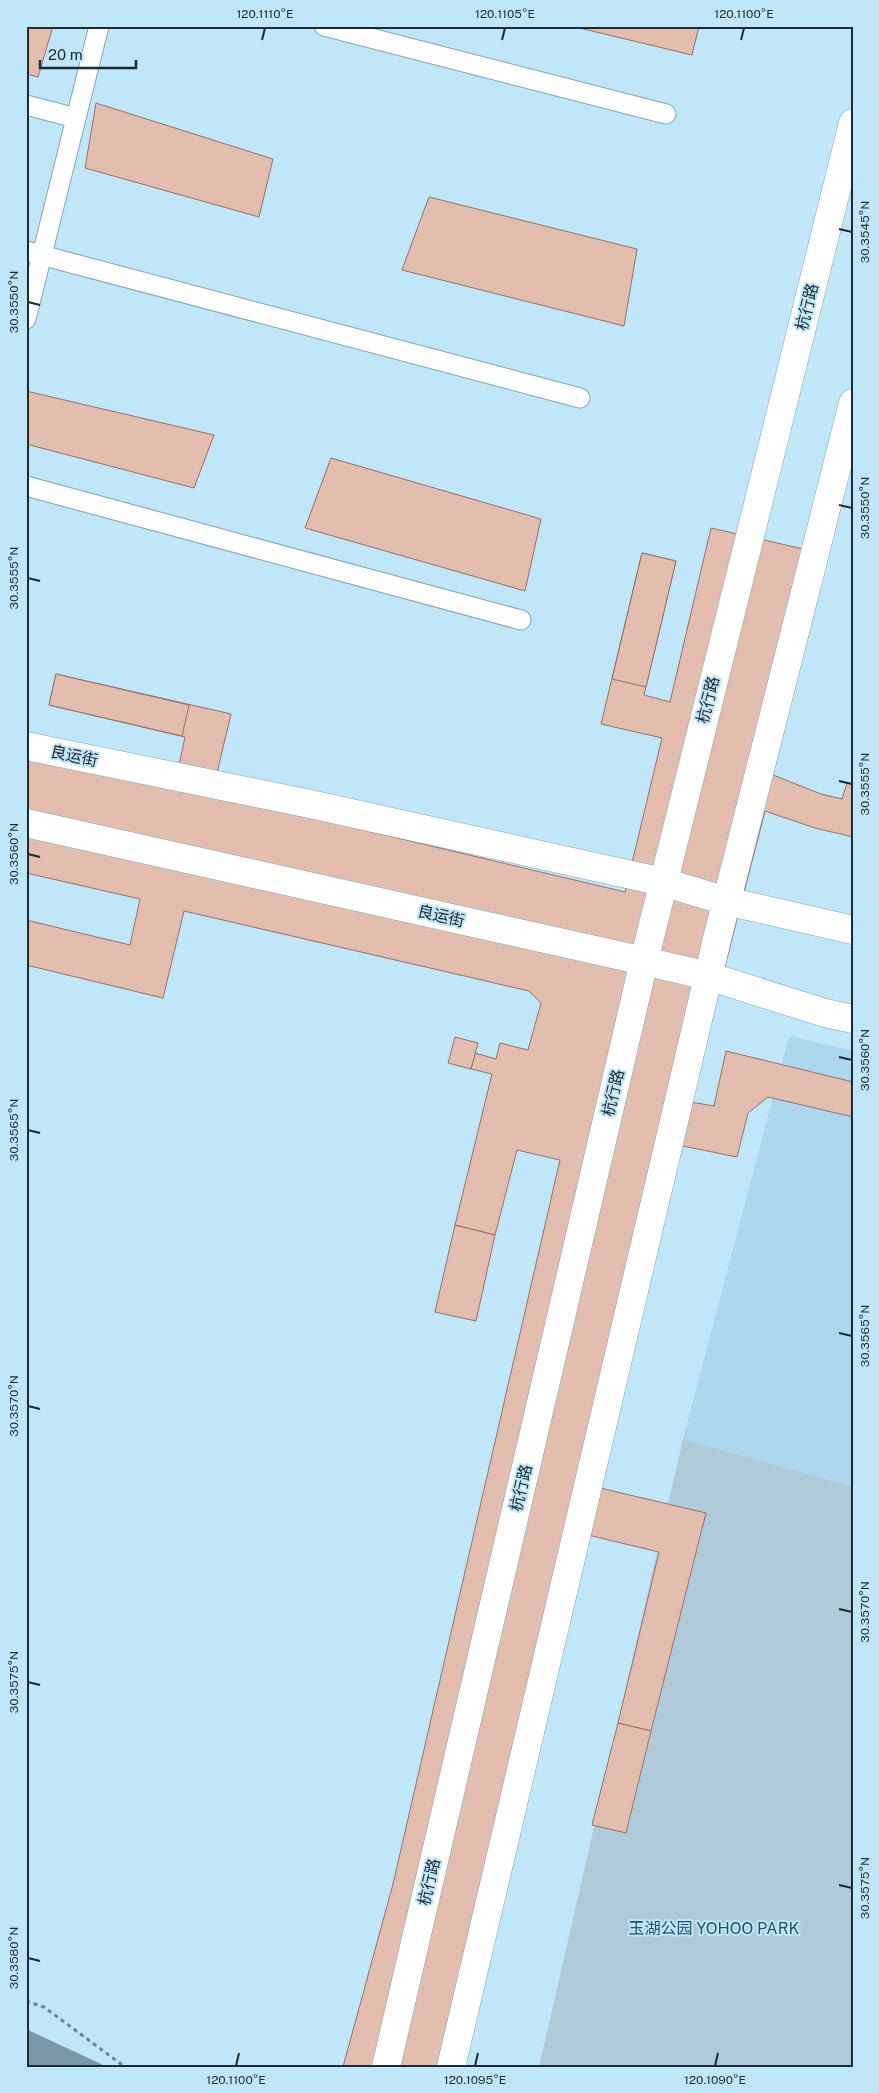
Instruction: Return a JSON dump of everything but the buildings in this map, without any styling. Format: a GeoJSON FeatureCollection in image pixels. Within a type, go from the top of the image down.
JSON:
{"type":"FeatureCollection","features":[{"type":"Feature","properties":{"kind":"main road","name":"杭行路"},"geometry":{"type":"LineString","coordinates":[[386,2067],[644,961],[853,123]]}},
{"type":"Feature","properties":{"kind":"main road"},"geometry":{"type":"LineString","coordinates":[[451,2067],[726,901],[853,403]]}},
{"type":"Feature","properties":{"kind":"main road","name":"良运街"},"geometry":{"type":"LineString","coordinates":[[26,746],[310,804],[663,882],[726,901],[853,930]]}},
{"type":"Feature","properties":{"kind":"main road","name":"良运街"},"geometry":{"type":"LineString","coordinates":[[26,823],[708,976],[825,1013],[853,1019]]}},
{"type":"Feature","properties":{"kind":"lane"},"geometry":{"type":"LineString","coordinates":[[26,318],[34,253],[76,118],[99,26]]}},
{"type":"Feature","properties":{"kind":"lane"},"geometry":{"type":"LineString","coordinates":[[324,26],[666,114]]}},
{"type":"Feature","properties":{"kind":"lane"},"geometry":{"type":"LineString","coordinates":[[26,105],[76,118]]}},
{"type":"Feature","properties":{"kind":"lane"},"geometry":{"type":"LineString","coordinates":[[34,253],[580,398]]}},
{"type":"Feature","properties":{"kind":"lane"},"geometry":{"type":"LineString","coordinates":[[26,486],[521,620]]}},
{"type":"Feature","properties":{"kind":"path"},"geometry":{"type":"LineString","coordinates":[[26,2001],[44,2007],[125,2067]]}},
{"type":"Feature","properties":{"kind":"shaded area"},"geometry":{"type":"Polygon","coordinates":[[[789,1036],[853,1051],[853,1487],[683,1439],[789,1036]]]}},
{"type":"Feature","properties":{"kind":"shaded area"},"geometry":{"type":"Polygon","coordinates":[[[26,2029],[101,2064],[104,2067],[26,2067],[26,2029]]]}},
{"type":"Feature","properties":{"kind":"green space","name":"玉湖公园 YOHOO PARK"},"geometry":{"type":"Polygon","coordinates":[[[683,1439],[853,1487],[853,2067],[539,2067],[683,1439]]]}}]}
